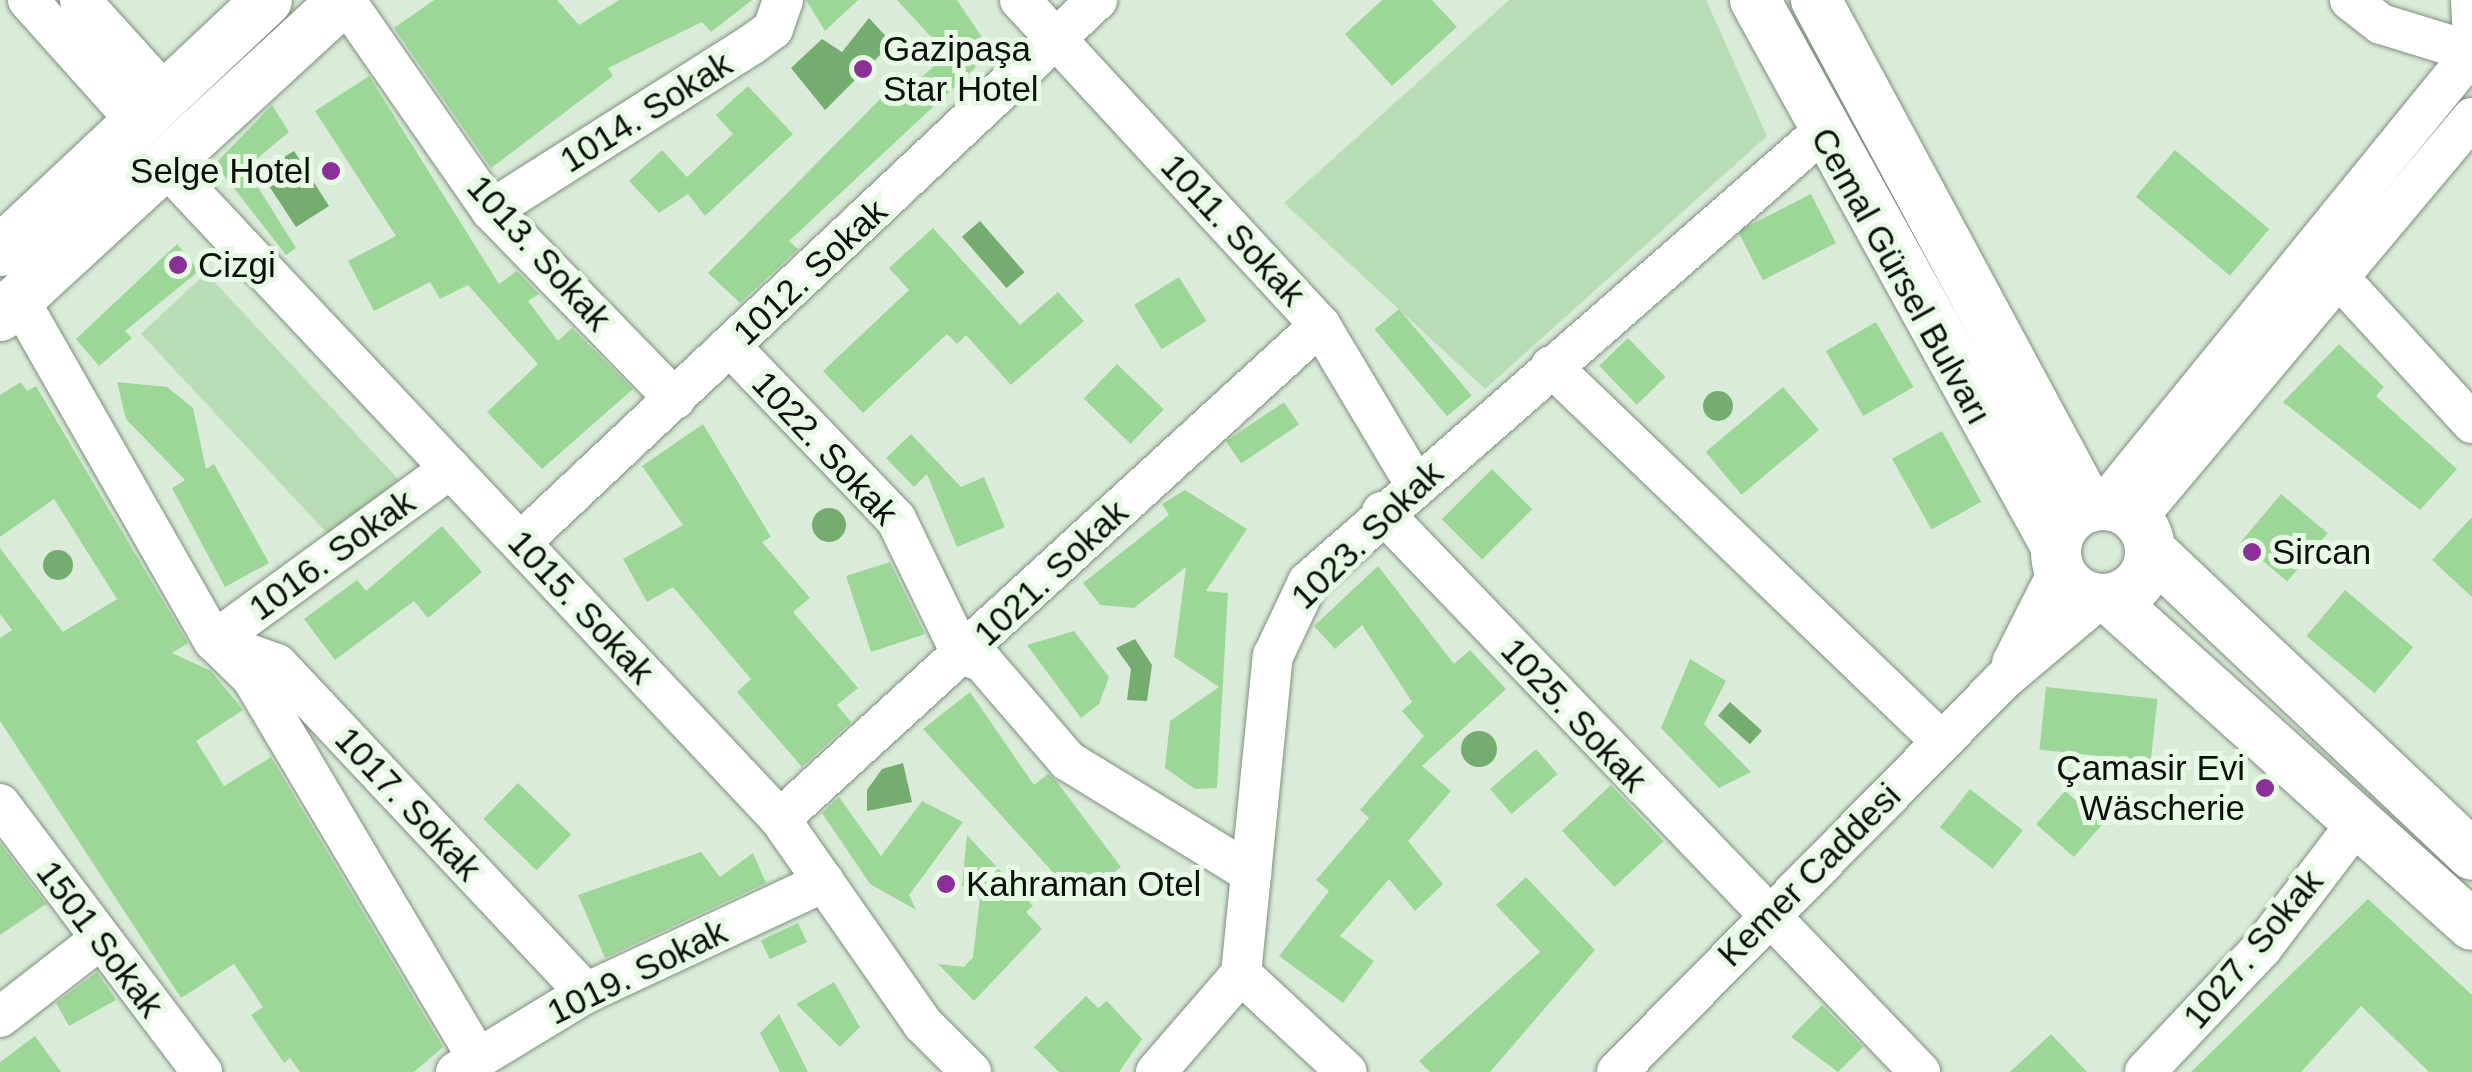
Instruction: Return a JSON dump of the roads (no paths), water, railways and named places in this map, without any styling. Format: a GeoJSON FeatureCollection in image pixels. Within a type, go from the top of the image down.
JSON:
{"type":"FeatureCollection","features":[{"type":"Feature","properties":{"kind":"main road"},"geometry":{"type":"LineString","coordinates":[[0,250],[267,0]]}},
{"type":"Feature","properties":{"kind":"main road"},"geometry":{"type":"LineString","coordinates":[[9,307],[344,0]]}},
{"type":"Feature","properties":{"kind":"main road","name":"Cemal Gürsel Bulvarı"},"geometry":{"type":"LineString","coordinates":[[1756,0],[1822,132],[2058,558]]}},
{"type":"Feature","properties":{"kind":"main road","name":"Cemal Gürsel Bulvarı"},"geometry":{"type":"LineString","coordinates":[[1816,0],[2120,520],[2469,848]]}},
{"type":"Feature","properties":{"kind":"main road"},"geometry":{"type":"LineString","coordinates":[[2104,600],[2135,588],[2120,520],[2067,522],[2058,558],[2074,590],[2104,600],[2472,924]]}},
{"type":"Feature","properties":{"kind":"street"},"geometry":{"type":"LineString","coordinates":[[28,0],[151,108]]}},
{"type":"Feature","properties":{"kind":"street"},"geometry":{"type":"LineString","coordinates":[[80,0],[151,108]]}},
{"type":"Feature","properties":{"kind":"street","name":"1013. Sokak"},"geometry":{"type":"LineString","coordinates":[[344,0],[491,210],[675,399]]}},
{"type":"Feature","properties":{"kind":"street","name":"1014. Sokak"},"geometry":{"type":"LineString","coordinates":[[491,210],[752,45],[774,29],[783,0]]}},
{"type":"Feature","properties":{"kind":"street","name":"1011. Sokak"},"geometry":{"type":"LineString","coordinates":[[1020,0],[1320,324],[1415,484]]}},
{"type":"Feature","properties":{"kind":"street","name":"1012. Sokak"},"geometry":{"type":"LineString","coordinates":[[521,542],[1098,0]]}},
{"type":"Feature","properties":{"kind":"street"},"geometry":{"type":"LineString","coordinates":[[2120,520],[2472,53],[2381,24],[2350,0]]}},
{"type":"Feature","properties":{"kind":"street"},"geometry":{"type":"LineString","coordinates":[[2471,0],[2472,22]]}},
{"type":"Feature","properties":{"kind":"street"},"geometry":{"type":"LineString","coordinates":[[2120,520],[2341,280],[2472,118]]}},
{"type":"Feature","properties":{"kind":"street","name":"1023. Sokak"},"geometry":{"type":"LineString","coordinates":[[1241,974],[1284,618],[1382,512],[1822,132]]}},
{"type":"Feature","properties":{"kind":"street","name":"1015. Sokak"},"geometry":{"type":"LineString","coordinates":[[164,164],[780,819],[924,1024],[972,1072]]}},
{"type":"Feature","properties":{"kind":"street"},"geometry":{"type":"LineString","coordinates":[[2341,280],[2472,422]]}},
{"type":"Feature","properties":{"kind":"street","name":"1017. Sokak"},"geometry":{"type":"LineString","coordinates":[[9,307],[214,641],[252,678],[466,1063]]}},
{"type":"Feature","properties":{"kind":"street","name":"1021. Sokak"},"geometry":{"type":"LineString","coordinates":[[780,819],[1320,324]]}},
{"type":"Feature","properties":{"kind":"street","name":"1022. Sokak"},"geometry":{"type":"LineString","coordinates":[[731,346],[896,518],[962,656],[982,661],[1068,761],[1251,873]]}},
{"type":"Feature","properties":{"kind":"street"},"geometry":{"type":"LineString","coordinates":[[1550,366],[1942,742]]}},
{"type":"Feature","properties":{"kind":"street","name":"1016. Sokak"},"geometry":{"type":"LineString","coordinates":[[214,641],[451,468]]}},
{"type":"Feature","properties":{"kind":"street","name":"1025. Sokak"},"geometry":{"type":"LineString","coordinates":[[1382,512],[1767,918],[1920,1072]]}},
{"type":"Feature","properties":{"kind":"street"},"geometry":{"type":"LineString","coordinates":[[2004,680],[2058,558]]}},
{"type":"Feature","properties":{"kind":"street"},"geometry":{"type":"LineString","coordinates":[[2004,680],[2104,600]]}},
{"type":"Feature","properties":{"kind":"street","name":"1017. Sokak"},"geometry":{"type":"LineString","coordinates":[[214,641],[277,664],[586,994]]}},
{"type":"Feature","properties":{"kind":"street","name":"Kemer Caddesi"},"geometry":{"type":"LineString","coordinates":[[1616,1072],[2004,680]]}},
{"type":"Feature","properties":{"kind":"street","name":"1501 Sokak"},"geometry":{"type":"LineString","coordinates":[[0,804],[98,940],[202,1072]]}},
{"type":"Feature","properties":{"kind":"street","name":"1027. Sokak"},"geometry":{"type":"LineString","coordinates":[[2145,1072],[2262,948],[2357,823]]}},
{"type":"Feature","properties":{"kind":"street","name":"1019. Sokak"},"geometry":{"type":"LineString","coordinates":[[466,1063],[586,994],[824,882]]}},
{"type":"Feature","properties":{"kind":"street"},"geometry":{"type":"LineString","coordinates":[[0,1017],[98,940]]}},
{"type":"Feature","properties":{"kind":"street"},"geometry":{"type":"LineString","coordinates":[[1156,1072],[1241,974],[1347,1072]]}},
{"type":"Feature","properties":{"kind":"place","name":"Gazipaşa Star Hotel"},"geometry":{"type":"Point","coordinates":[863,69]}},
{"type":"Feature","properties":{"kind":"place","name":"Selge Hotel"},"geometry":{"type":"Point","coordinates":[331,171]}},
{"type":"Feature","properties":{"kind":"place","name":"Cizgi"},"geometry":{"type":"Point","coordinates":[178,265]}},
{"type":"Feature","properties":{"kind":"place","name":"Sircan"},"geometry":{"type":"Point","coordinates":[2252,552]}},
{"type":"Feature","properties":{"kind":"place","name":"Çamasir Evi Wäscherie"},"geometry":{"type":"Point","coordinates":[2265,788]}},
{"type":"Feature","properties":{"kind":"place","name":"Kahraman Otel"},"geometry":{"type":"Point","coordinates":[946,884]}}]}
